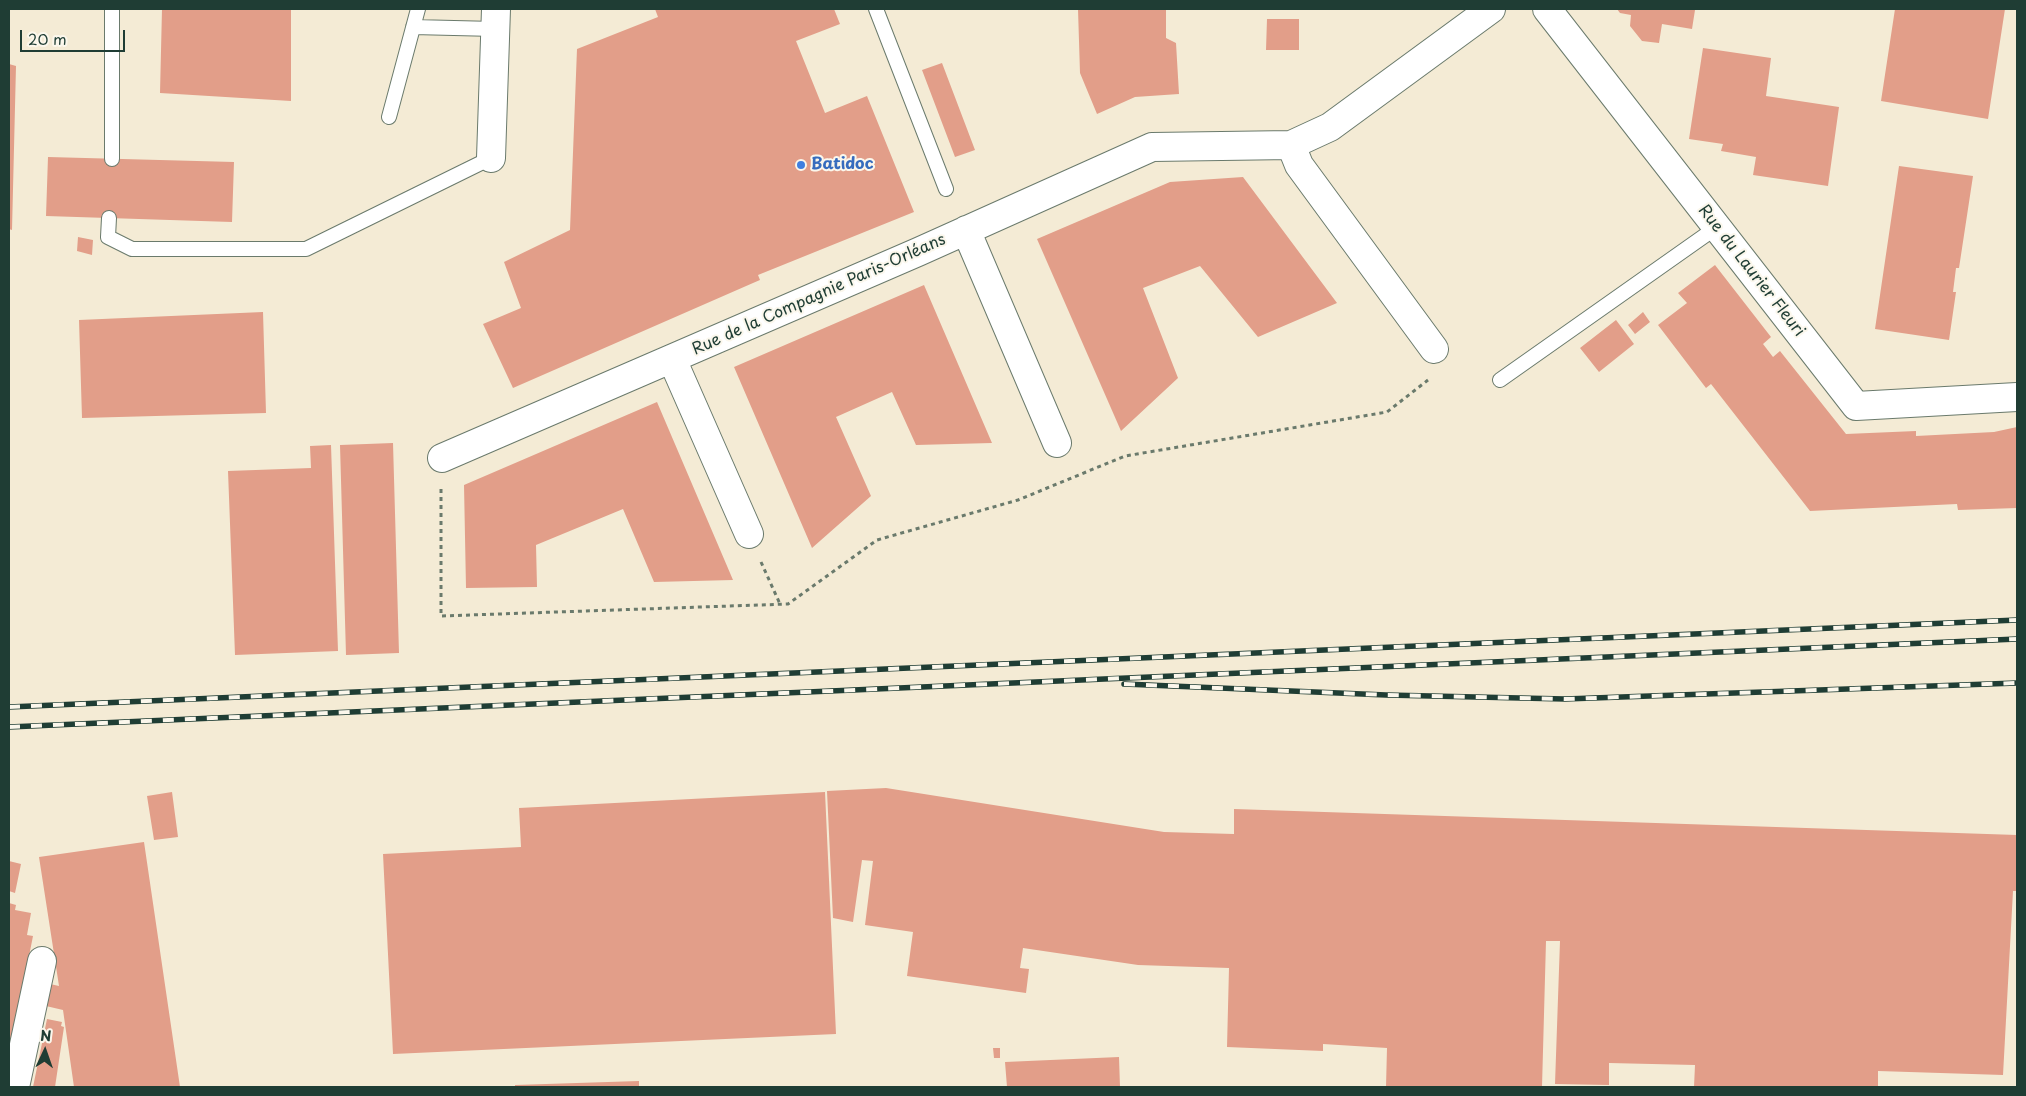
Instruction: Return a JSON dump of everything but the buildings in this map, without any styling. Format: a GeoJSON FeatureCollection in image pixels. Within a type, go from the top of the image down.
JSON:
{"type":"FeatureCollection","features":[{"type":"Feature","properties":{"kind":"street","name":"Rue de la Compagnie Paris-Orléans"},"geometry":{"type":"LineString","coordinates":[[442,458],[672,359],[1152,147],[1291,145],[1330,127],[1491,9]]}},
{"type":"Feature","properties":{"kind":"street","name":"Rue du Laurier Fleuri"},"geometry":{"type":"LineString","coordinates":[[1547,9],[1856,406],[2017,397]]}},
{"type":"Feature","properties":{"kind":"street"},"geometry":{"type":"LineString","coordinates":[[491,158],[495,19]]}},
{"type":"Feature","properties":{"kind":"street"},"geometry":{"type":"LineString","coordinates":[[1291,145],[1299,165],[1434,350]]}},
{"type":"Feature","properties":{"kind":"street","name":"Rue de la Compagnie Paris-Orléans"},"geometry":{"type":"LineString","coordinates":[[966,230],[1057,443]]}},
{"type":"Feature","properties":{"kind":"street","name":"Rue de la Compagnie Paris-Orléans"},"geometry":{"type":"LineString","coordinates":[[672,359],[749,534]]}},
{"type":"Feature","properties":{"kind":"street"},"geometry":{"type":"LineString","coordinates":[[15,1087],[42,961]]}},
{"type":"Feature","properties":{"kind":"lane"},"geometry":{"type":"LineString","coordinates":[[112,9],[112,159]]}},
{"type":"Feature","properties":{"kind":"lane"},"geometry":{"type":"LineString","coordinates":[[389,117],[418,9]]}},
{"type":"Feature","properties":{"kind":"lane"},"geometry":{"type":"LineString","coordinates":[[876,9],[946,189]]}},
{"type":"Feature","properties":{"kind":"lane"},"geometry":{"type":"LineString","coordinates":[[413,27],[495,19]]}},
{"type":"Feature","properties":{"kind":"lane"},"geometry":{"type":"LineString","coordinates":[[109,218],[108,237],[132,249],[306,249],[491,158]]}},
{"type":"Feature","properties":{"kind":"lane"},"geometry":{"type":"LineString","coordinates":[[1500,380],[1717,227]]}},
{"type":"Feature","properties":{"kind":"path"},"geometry":{"type":"LineString","coordinates":[[442,458],[441,616],[788,604],[877,540],[1018,500],[1125,456],[1386,412],[1441,369],[1434,350]]}},
{"type":"Feature","properties":{"kind":"path"},"geometry":{"type":"LineString","coordinates":[[749,534],[780,604]]}},
{"type":"Feature","properties":{"kind":"railway"},"geometry":{"type":"LineString","coordinates":[[9,707],[2017,620]]}},
{"type":"Feature","properties":{"kind":"railway"},"geometry":{"type":"LineString","coordinates":[[9,727],[2017,639]]}},
{"type":"Feature","properties":{"kind":"railway"},"geometry":{"type":"LineString","coordinates":[[1124,684],[1386,695],[1565,699],[2017,683]]}},
{"type":"Feature","properties":{"kind":"place","name":"Batidoc"},"geometry":{"type":"Point","coordinates":[801,165]}}]}
